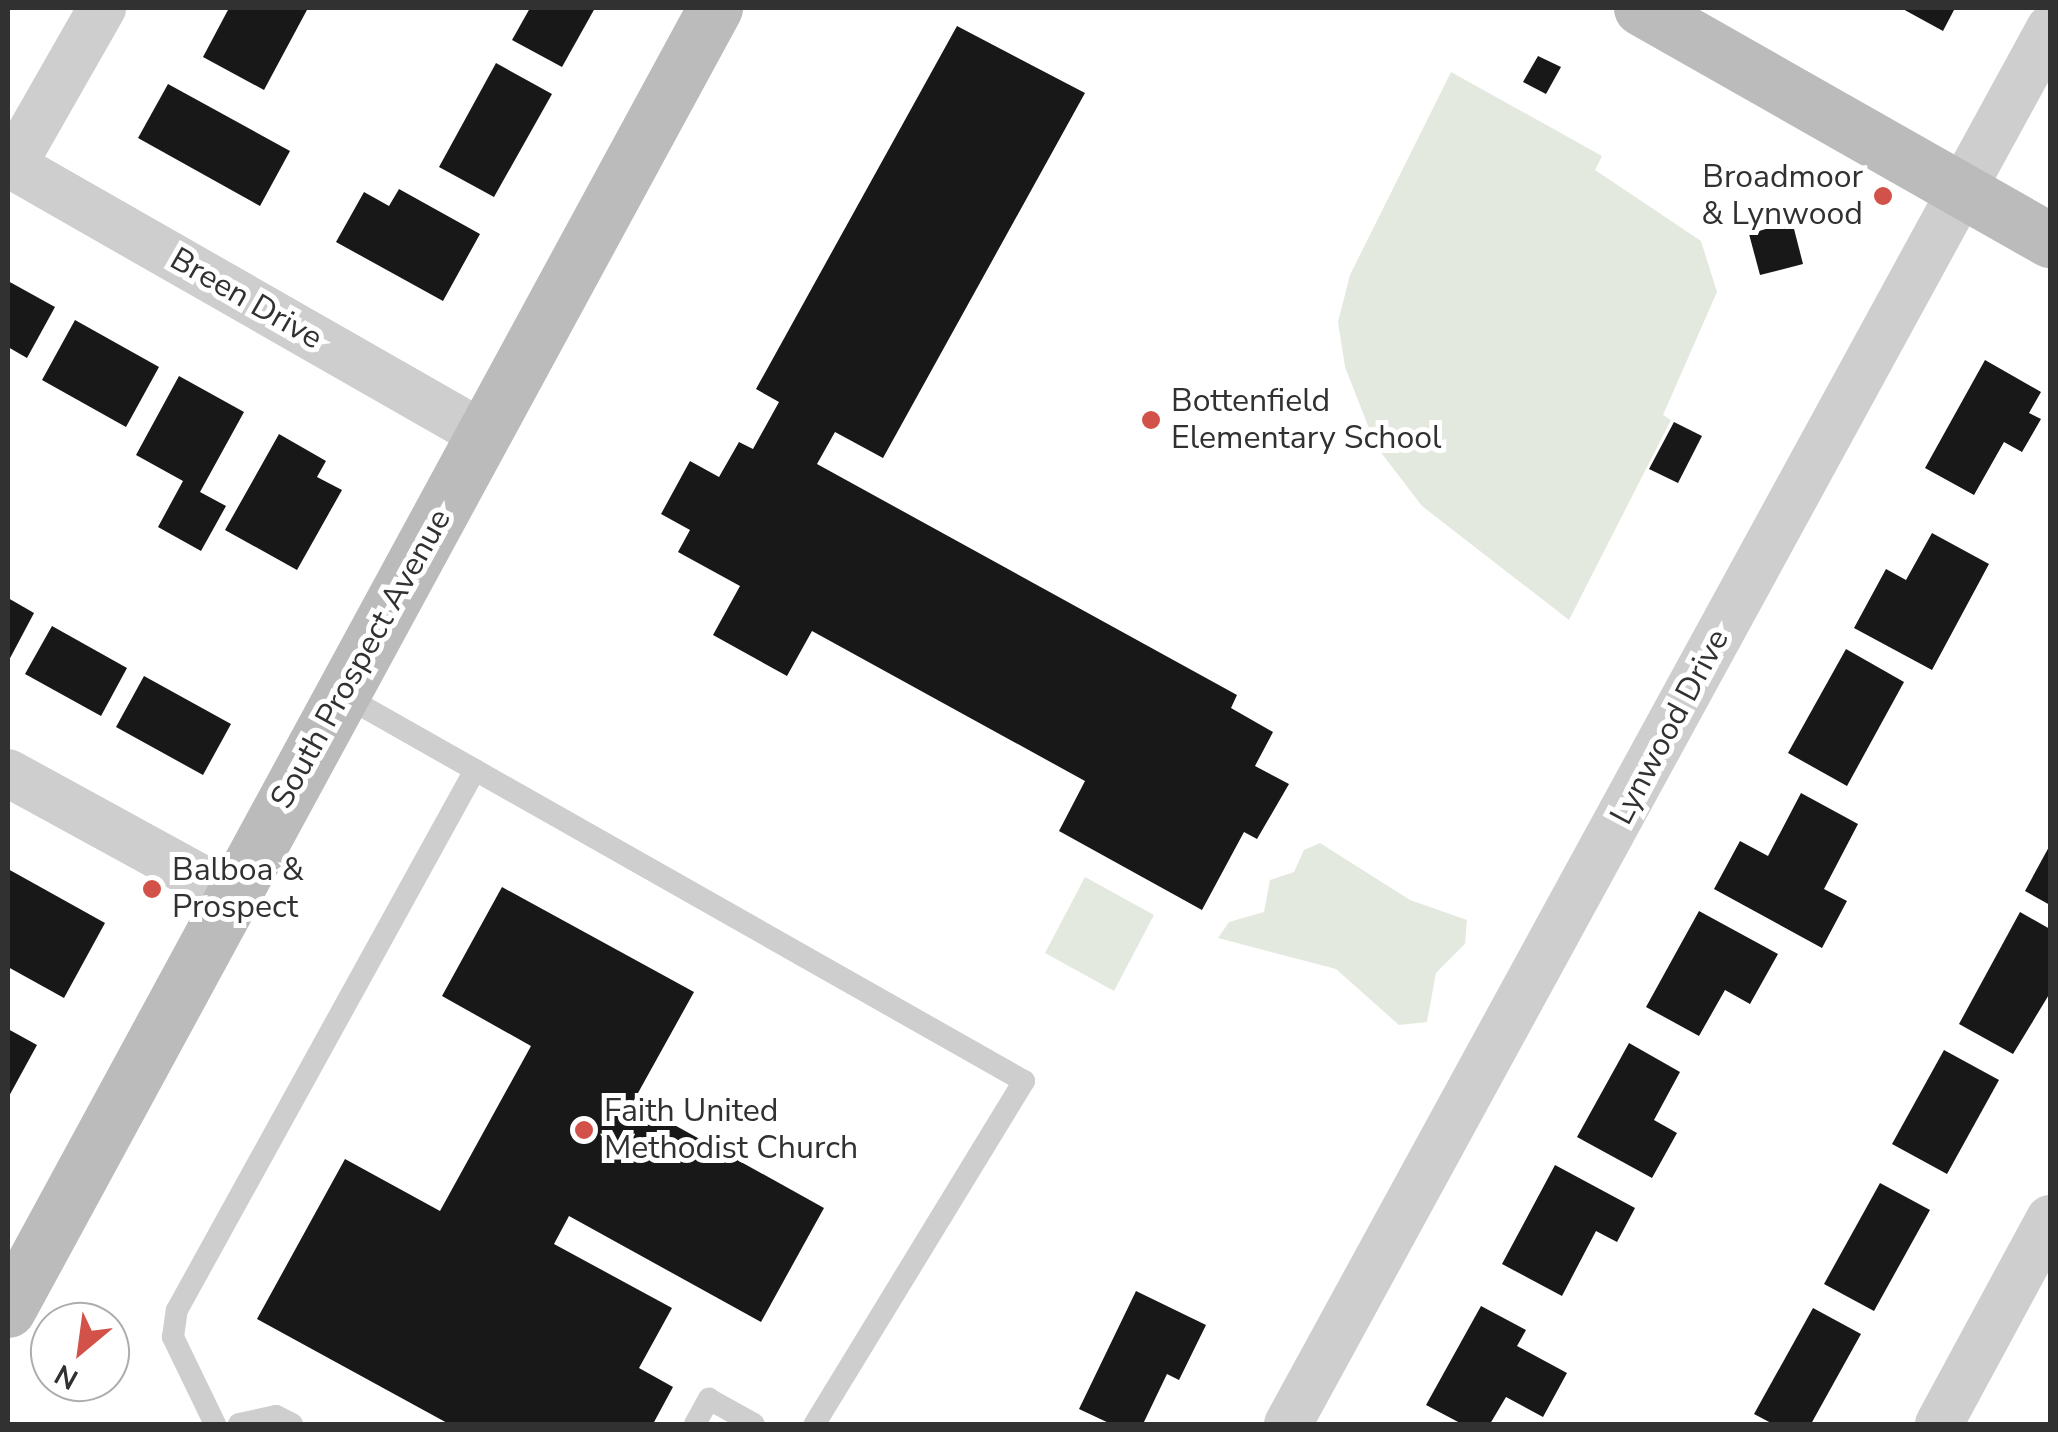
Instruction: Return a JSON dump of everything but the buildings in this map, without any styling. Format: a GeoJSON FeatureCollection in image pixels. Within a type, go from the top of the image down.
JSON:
{"type":"FeatureCollection","features":[{"type":"Feature","properties":{"kind":"main road","name":"South Prospect Avenue"},"geometry":{"type":"LineString","coordinates":[[8,1310],[715,8]]}},
{"type":"Feature","properties":{"kind":"main road"},"geometry":{"type":"LineString","coordinates":[[1642,8],[2050,240]]}},
{"type":"Feature","properties":{"kind":"street"},"geometry":{"type":"LineString","coordinates":[[10,164],[102,8]]}},
{"type":"Feature","properties":{"kind":"street","name":"Lynwood Drive"},"geometry":{"type":"LineString","coordinates":[[1288,1424],[2050,28]]}},
{"type":"Feature","properties":{"kind":"street","name":"Breen Drive"},"geometry":{"type":"LineString","coordinates":[[10,164],[484,434]]}},
{"type":"Feature","properties":{"kind":"street"},"geometry":{"type":"LineString","coordinates":[[8,773],[231,894]]}},
{"type":"Feature","properties":{"kind":"street"},"geometry":{"type":"LineString","coordinates":[[1939,1424],[2050,1219]]}},
{"type":"Feature","properties":{"kind":"lane"},"geometry":{"type":"LineString","coordinates":[[341,694],[1024,1081],[816,1424]]}},
{"type":"Feature","properties":{"kind":"lane"},"geometry":{"type":"LineString","coordinates":[[215,1424],[173,1337],[177,1310],[475,770]]}},
{"type":"Feature","properties":{"kind":"lane"},"geometry":{"type":"LineString","coordinates":[[695,1424],[708,1399],[754,1424]]}},
{"type":"Feature","properties":{"kind":"lane"},"geometry":{"type":"LineString","coordinates":[[240,1424],[276,1416],[292,1424]]}},
{"type":"Feature","properties":{"kind":"shaded area"},"geometry":{"type":"Polygon","coordinates":[[[1451,72],[1602,156],[1595,170],[1701,241],[1717,292],[1663,415],[1671,420],[1569,620],[1422,506],[1376,446],[1345,367],[1338,322],[1350,275],[1451,72]]]}},
{"type":"Feature","properties":{"kind":"shaded area"},"geometry":{"type":"Polygon","coordinates":[[[1320,843],[1410,900],[1467,920],[1465,944],[1436,973],[1427,1022],[1399,1025],[1336,969],[1218,938],[1229,922],[1264,912],[1270,880],[1294,872],[1304,850],[1320,843]]]}},
{"type":"Feature","properties":{"kind":"shaded area"},"geometry":{"type":"Polygon","coordinates":[[[1085,877],[1154,915],[1114,991],[1045,953],[1085,877]]]}},
{"type":"Feature","properties":{"kind":"place","name":"Broadmoor & Lynwood"},"geometry":{"type":"Point","coordinates":[1883,196]}},
{"type":"Feature","properties":{"kind":"place","name":"Bottenfield Elementary School"},"geometry":{"type":"Point","coordinates":[1151,420]}},
{"type":"Feature","properties":{"kind":"place","name":"Balboa & Prospect"},"geometry":{"type":"Point","coordinates":[152,889]}},
{"type":"Feature","properties":{"kind":"place","name":"Faith United Methodist Church"},"geometry":{"type":"Point","coordinates":[584,1130]}}]}
